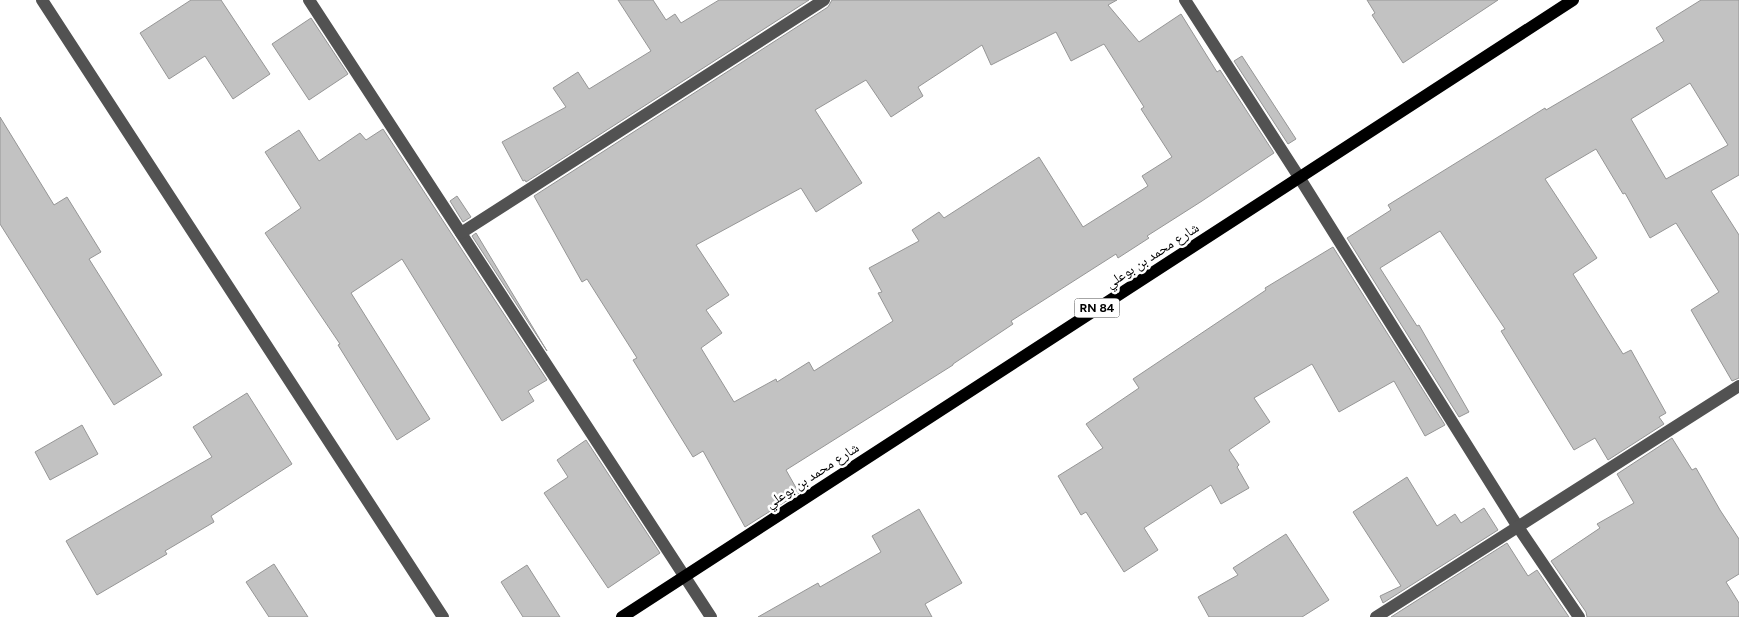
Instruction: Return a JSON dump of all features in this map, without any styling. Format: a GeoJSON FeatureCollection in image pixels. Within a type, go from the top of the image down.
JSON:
{"type":"FeatureCollection","features":[{"type":"Feature","properties":{"kind":"main road","name":"شارع محمد بن بوعلي"},"geometry":{"type":"LineString","coordinates":[[622,617],[1572,0]]}},
{"type":"Feature","properties":{"kind":"street"},"geometry":{"type":"LineString","coordinates":[[42,0],[443,617]]}},
{"type":"Feature","properties":{"kind":"street"},"geometry":{"type":"LineString","coordinates":[[309,0],[711,617]]}},
{"type":"Feature","properties":{"kind":"street"},"geometry":{"type":"LineString","coordinates":[[461,233],[824,0]]}},
{"type":"Feature","properties":{"kind":"street"},"geometry":{"type":"LineString","coordinates":[[1186,0],[1518,528],[1579,617]]}},
{"type":"Feature","properties":{"kind":"street"},"geometry":{"type":"LineString","coordinates":[[1376,617],[1739,386]]}},
{"type":"Feature","properties":{"kind":"building"},"geometry":{"type":"Polygon","coordinates":[[[191,0],[221,0],[270,74],[233,99],[205,56],[169,79],[140,33],[191,0]]]}},
{"type":"Feature","properties":{"kind":"building"},"geometry":{"type":"Polygon","coordinates":[[[618,0],[653,0],[666,20],[675,14],[681,23],[719,0],[809,0],[526,182],[525,180],[523,181],[502,142],[566,107],[553,88],[578,72],[589,89],[651,51],[618,0]]]}},
{"type":"Feature","properties":{"kind":"building"},"geometry":{"type":"Polygon","coordinates":[[[832,0],[1117,0],[1108,5],[1139,42],[1181,14],[1217,72],[1220,70],[1274,153],[1147,236],[1149,238],[1118,258],[1116,254],[1011,321],[1013,324],[953,365],[786,470],[799,493],[745,527],[703,451],[693,457],[633,360],[637,358],[587,279],[582,282],[534,196],[828,7],[832,0]],[[1056,32],[991,65],[982,45],[918,87],[923,96],[891,117],[866,80],[815,110],[862,183],[816,212],[801,188],[696,245],[729,295],[706,310],[722,333],[701,348],[734,402],[776,379],[777,382],[809,362],[814,371],[893,321],[878,293],[882,292],[869,268],[919,241],[912,230],[939,212],[944,218],[1039,157],[1083,227],[1148,186],[1142,176],[1172,157],[1141,109],[1144,107],[1104,44],[1071,61],[1056,32]]]}},
{"type":"Feature","properties":{"kind":"building"},"geometry":{"type":"Polygon","coordinates":[[[1367,0],[1498,0],[1403,63],[1372,15],[1375,13],[1367,0]]]}},
{"type":"Feature","properties":{"kind":"building"},"geometry":{"type":"Polygon","coordinates":[[[1701,0],[1739,0],[1739,175],[1711,191],[1739,235],[1739,378],[1732,381],[1691,310],[1719,292],[1676,223],[1650,238],[1625,193],[1623,194],[1596,149],[1545,179],[1597,258],[1573,274],[1623,354],[1631,350],[1666,413],[1659,417],[1664,424],[1608,460],[1595,438],[1574,450],[1501,331],[1505,329],[1440,231],[1380,268],[1417,326],[1419,325],[1469,412],[1459,417],[1347,238],[1391,210],[1388,205],[1545,108],[1546,110],[1664,41],[1656,28],[1701,0]],[[1690,83],[1631,119],[1666,179],[1728,145],[1690,83]]]}},
{"type":"Feature","properties":{"kind":"building"},"geometry":{"type":"Polygon","coordinates":[[[311,18],[348,74],[309,100],[272,44],[311,18]]]}},
{"type":"Feature","properties":{"kind":"building"},"geometry":{"type":"Polygon","coordinates":[[[1242,56],[1296,139],[1288,144],[1234,61],[1242,56]]]}},
{"type":"Feature","properties":{"kind":"building"},"geometry":{"type":"Polygon","coordinates":[[[0,117],[54,205],[67,197],[101,252],[89,259],[162,375],[114,405],[0,224],[0,117]]]}},
{"type":"Feature","properties":{"kind":"building"},"geometry":{"type":"Polygon","coordinates":[[[383,129],[547,380],[528,391],[534,401],[502,421],[402,259],[351,293],[430,419],[397,440],[338,345],[340,344],[265,233],[301,208],[265,152],[299,130],[319,161],[360,133],[366,140],[383,129]]]}},
{"type":"Feature","properties":{"kind":"building"},"geometry":{"type":"Polygon","coordinates":[[[457,196],[471,217],[463,222],[450,201],[457,196]]]}},
{"type":"Feature","properties":{"kind":"building"},"geometry":{"type":"Polygon","coordinates":[[[476,233],[547,351],[472,236],[476,233]]]}},
{"type":"Feature","properties":{"kind":"building"},"geometry":{"type":"Polygon","coordinates":[[[1333,247],[1445,425],[1425,436],[1394,381],[1339,412],[1312,364],[1254,398],[1270,422],[1229,450],[1239,465],[1237,467],[1249,488],[1221,504],[1211,485],[1144,528],[1158,550],[1124,572],[1086,512],[1081,515],[1058,476],[1103,448],[1086,424],[1139,388],[1133,379],[1266,290],[1265,288],[1333,247]]]}},
{"type":"Feature","properties":{"kind":"building"},"geometry":{"type":"Polygon","coordinates":[[[247,393],[292,464],[211,516],[214,522],[165,551],[167,554],[97,595],[66,541],[212,457],[193,427],[247,393]]]}},
{"type":"Feature","properties":{"kind":"building"},"geometry":{"type":"Polygon","coordinates":[[[82,425],[98,454],[50,480],[35,452],[82,425]]]}},
{"type":"Feature","properties":{"kind":"building"},"geometry":{"type":"Polygon","coordinates":[[[1672,438],[1692,470],[1696,468],[1739,539],[1739,574],[1726,582],[1739,603],[1739,617],[1587,617],[1586,612],[1551,561],[1600,528],[1597,524],[1634,503],[1617,474],[1672,438]]]}},
{"type":"Feature","properties":{"kind":"building"},"geometry":{"type":"Polygon","coordinates":[[[586,440],[660,553],[608,588],[544,493],[568,477],[557,460],[586,440]]]}},
{"type":"Feature","properties":{"kind":"building"},"geometry":{"type":"Polygon","coordinates":[[[1407,477],[1437,526],[1455,514],[1461,523],[1484,508],[1498,530],[1383,603],[1380,596],[1401,586],[1353,512],[1407,477]]]}},
{"type":"Feature","properties":{"kind":"building"},"geometry":{"type":"Polygon","coordinates":[[[919,509],[962,583],[925,604],[932,617],[758,617],[818,583],[820,587],[881,552],[872,536],[919,509]]]}},
{"type":"Feature","properties":{"kind":"building"},"geometry":{"type":"Polygon","coordinates":[[[1286,534],[1329,600],[1302,617],[1209,617],[1198,597],[1238,575],[1233,568],[1286,534]]]}},
{"type":"Feature","properties":{"kind":"building"},"geometry":{"type":"Polygon","coordinates":[[[1507,543],[1528,576],[1537,570],[1569,617],[1391,617],[1507,543]]]}},
{"type":"Feature","properties":{"kind":"building"},"geometry":{"type":"Polygon","coordinates":[[[274,564],[308,617],[269,617],[246,582],[274,564]]]}},
{"type":"Feature","properties":{"kind":"building"},"geometry":{"type":"Polygon","coordinates":[[[527,565],[560,617],[523,617],[501,582],[527,565]]]}}]}
